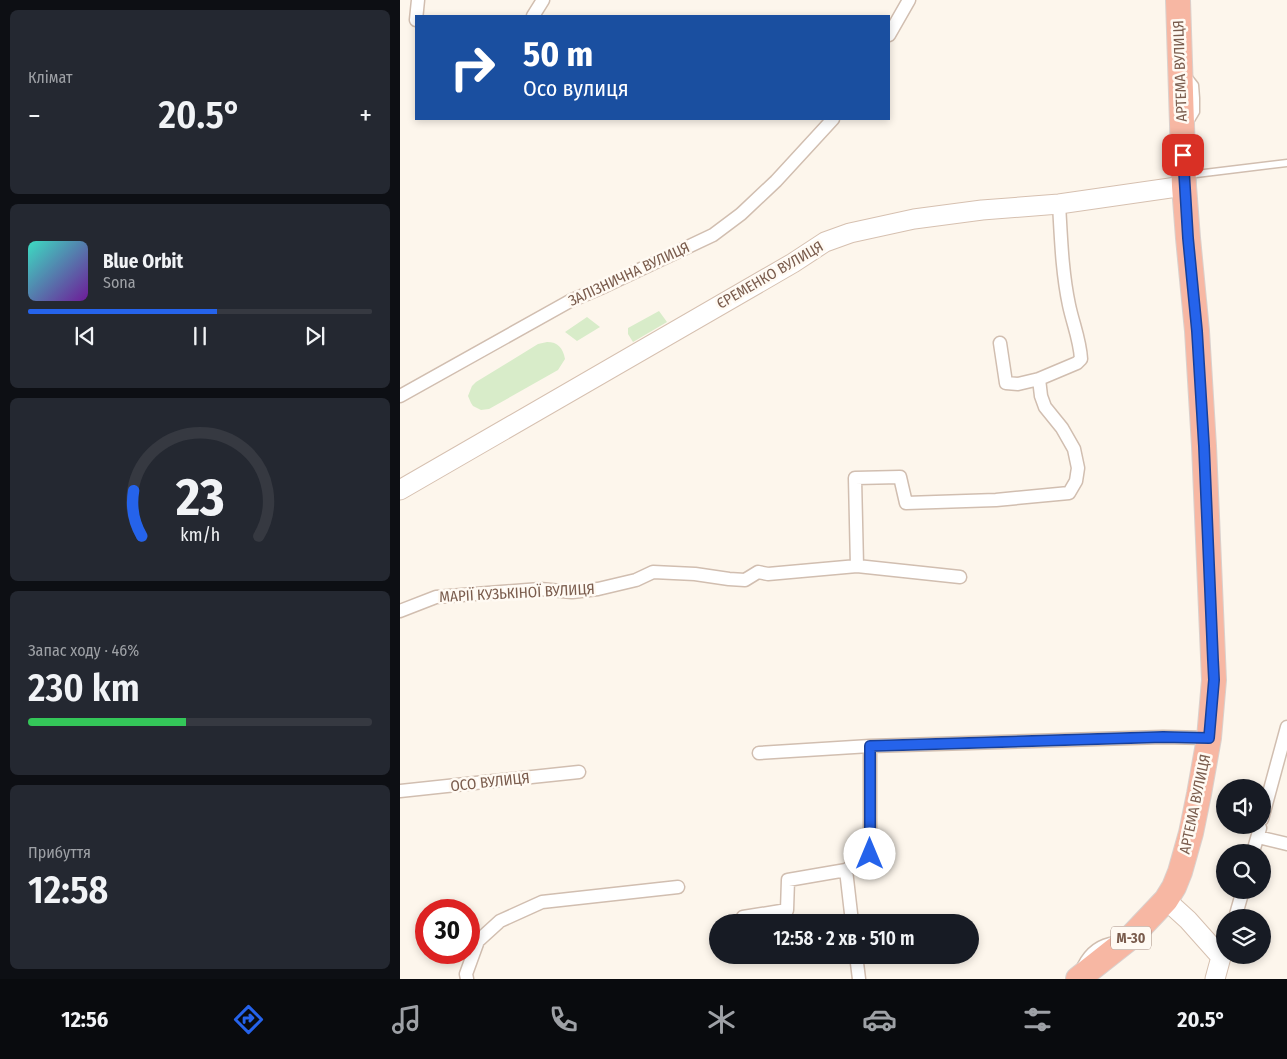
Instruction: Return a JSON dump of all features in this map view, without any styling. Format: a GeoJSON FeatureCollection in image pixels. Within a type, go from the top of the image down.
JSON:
{"type":"FeatureCollection","features":[{"type":"Feature","properties":{"kind":"highway","name":"АРТЕМА ВУЛИЦЯ"},"geometry":{"type":"LineString","coordinates":[[1170,893],[1180,872],[1191,833],[1209,738],[1214,680],[1205,465],[1197,331],[1184,181],[1176,8]]}},
{"type":"Feature","properties":{"kind":"highway","name":"М-30"},"geometry":{"type":"LineString","coordinates":[[1077,979],[1131,937],[1170,893]]}},
{"type":"Feature","properties":{"kind":"street"},"geometry":{"type":"LineString","coordinates":[[416,15],[418,0]]}},
{"type":"Feature","properties":{"kind":"street"},"geometry":{"type":"LineString","coordinates":[[534,15],[544,0]]}},
{"type":"Feature","properties":{"kind":"street"},"geometry":{"type":"LineString","coordinates":[[890,34],[909,0]]}},
{"type":"Feature","properties":{"kind":"street","name":"ЗАЛІЗНИЧНА ВУЛИЦЯ"},"geometry":{"type":"LineString","coordinates":[[400,396],[570,301],[713,235],[741,214],[776,181],[832,120]]}},
{"type":"Feature","properties":{"kind":"street","name":"ЄРЕМЕНКО ВУЛИЦЯ"},"geometry":{"type":"LineString","coordinates":[[400,490],[793,263],[825,242],[850,233],[914,218],[1059,204],[1184,181]]}},
{"type":"Feature","properties":{"kind":"street"},"geometry":{"type":"LineString","coordinates":[[1000,342],[1006,383],[1018,384],[1039,379],[1078,363],[1081,359],[1080,346],[1069,306],[1059,204]]}},
{"type":"Feature","properties":{"kind":"street"},"geometry":{"type":"LineString","coordinates":[[857,566],[855,478],[900,477],[906,503],[996,500],[1069,493],[1076,481],[1078,468],[1074,449],[1062,428],[1046,408],[1041,396],[1039,379]]}},
{"type":"Feature","properties":{"kind":"street","name":"МАРІЇ КУЗЬКІНОЇ ВУЛИЦЯ"},"geometry":{"type":"LineString","coordinates":[[400,611],[436,597],[540,589],[572,592],[598,589],[636,580],[653,572],[695,574],[745,580],[758,572],[768,574],[857,566],[960,577]]}},
{"type":"Feature","properties":{"kind":"street"},"geometry":{"type":"LineString","coordinates":[[1271,786],[1287,727]]}},
{"type":"Feature","properties":{"kind":"street"},"geometry":{"type":"LineString","coordinates":[[759,753],[870,746],[1163,737],[1209,738]]}},
{"type":"Feature","properties":{"kind":"street"},"geometry":{"type":"LineString","coordinates":[[762,914],[787,910],[788,880],[846,870],[870,854],[870,746]]}},
{"type":"Feature","properties":{"kind":"street","name":"ОСО ВУЛИЦЯ"},"geometry":{"type":"LineString","coordinates":[[400,791],[579,772]]}},
{"type":"Feature","properties":{"kind":"street"},"geometry":{"type":"LineString","coordinates":[[1265,834],[1287,844]]}},
{"type":"Feature","properties":{"kind":"street"},"geometry":{"type":"LineString","coordinates":[[846,870],[851,914]]}},
{"type":"Feature","properties":{"kind":"street"},"geometry":{"type":"LineString","coordinates":[[467,979],[466,974],[478,940],[500,921],[542,902],[678,887]]}},
{"type":"Feature","properties":{"kind":"street"},"geometry":{"type":"LineString","coordinates":[[1170,893],[1188,920],[1216,946]]}},
{"type":"Feature","properties":{"kind":"street"},"geometry":{"type":"LineString","coordinates":[[857,964],[859,979]]}},
{"type":"Feature","properties":{"kind":"street"},"geometry":{"type":"LineString","coordinates":[[1215,979],[1219,964]]}},
{"type":"Feature","properties":{"kind":"lane"},"geometry":{"type":"LineString","coordinates":[[1184,181],[1287,163]]}},
{"type":"Feature","properties":{"kind":"green space"},"geometry":{"type":"Polygon","coordinates":[[[659,311],[667,322],[633,342],[628,334],[628,328],[659,311]]]}},
{"type":"Feature","properties":{"kind":"green space"},"geometry":{"type":"Polygon","coordinates":[[[587,317],[600,327],[577,341],[565,332],[587,317]]]}},
{"type":"Feature","properties":{"kind":"green space"},"geometry":{"type":"Polygon","coordinates":[[[547,342],[557,344],[563,352],[565,359],[558,370],[489,409],[481,410],[473,406],[468,396],[476,382],[538,344],[547,342]]]}},
{"type":"Feature","properties":{"kind":"route"},"geometry":{"type":"LineString","coordinates":[[870,854],[870,746],[1163,737],[1209,738],[1214,680],[1204,446],[1183,155]]}}]}
